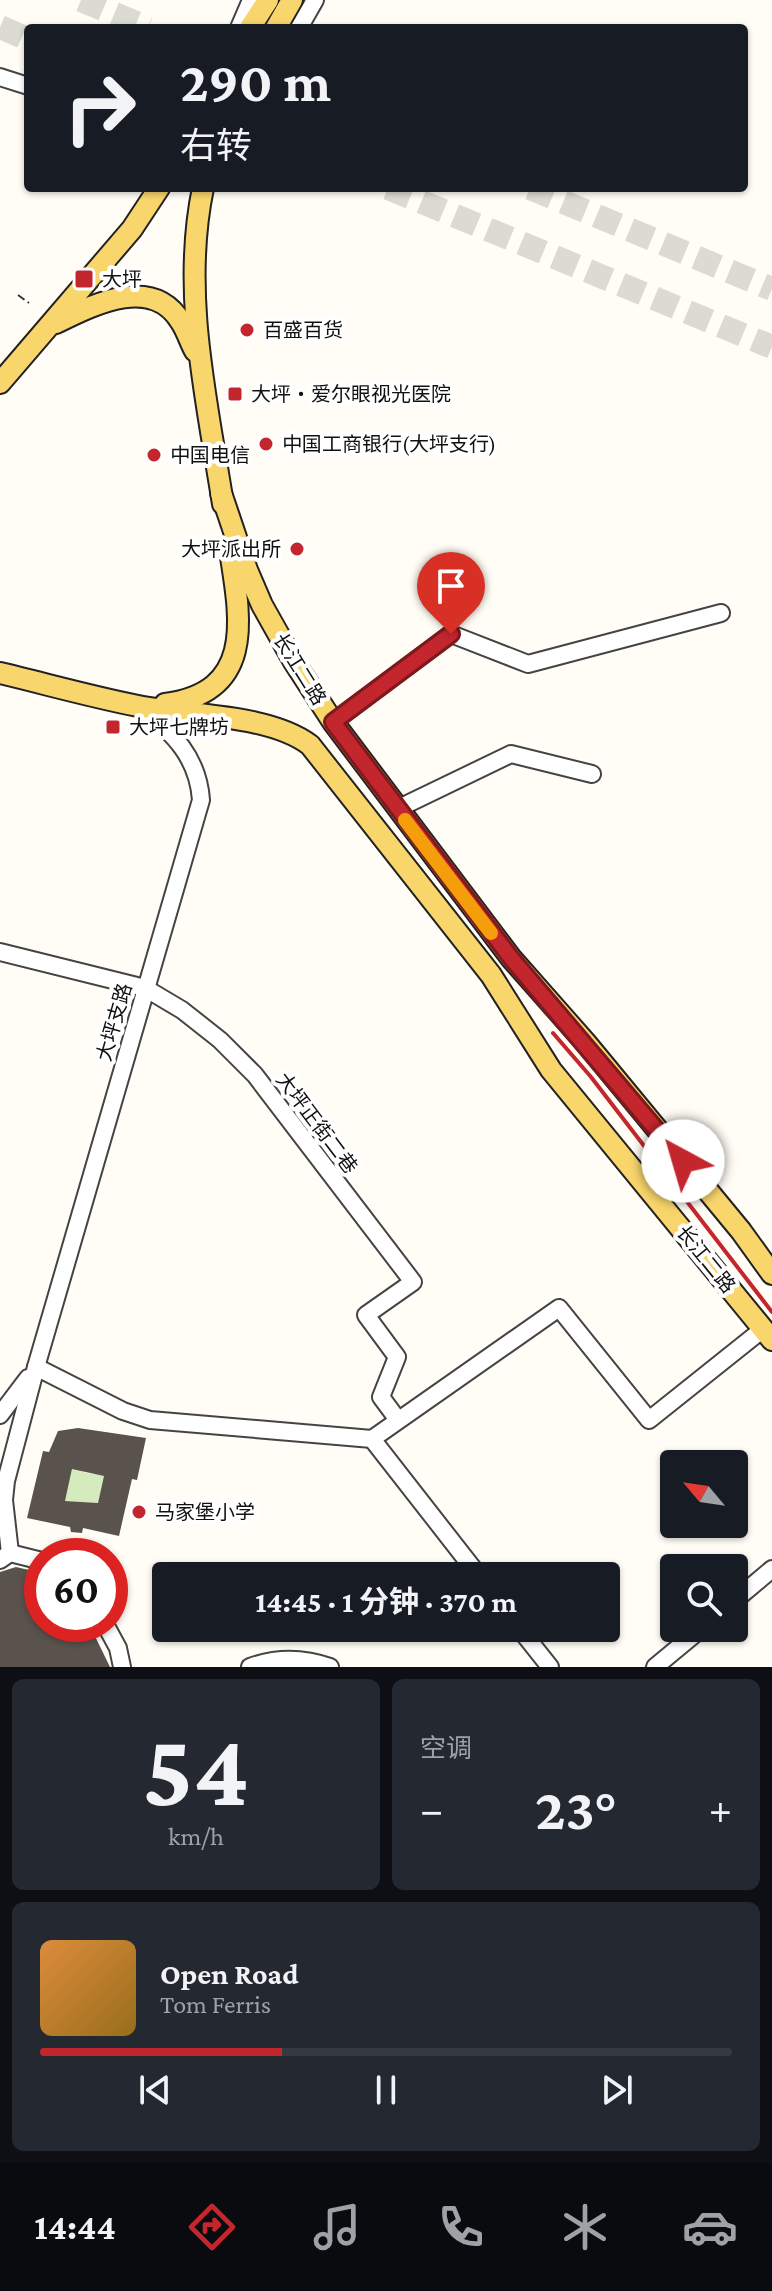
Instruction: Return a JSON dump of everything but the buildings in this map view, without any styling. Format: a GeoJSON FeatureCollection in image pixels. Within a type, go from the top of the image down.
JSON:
{"type":"FeatureCollection","features":[{"type":"Feature","properties":{"kind":"main road"},"geometry":{"type":"LineString","coordinates":[[273,14],[292,0]]}},
{"type":"Feature","properties":{"kind":"main road","name":"长江二路"},"geometry":{"type":"LineString","coordinates":[[0,383],[132,229],[156,192]]}},
{"type":"Feature","properties":{"kind":"main road","name":"长江二路"},"geometry":{"type":"LineString","coordinates":[[141,707],[186,701],[216,684],[231,665],[240,631],[239,607],[200,362],[197,255],[203,192]]}},
{"type":"Feature","properties":{"kind":"main road","name":"长江二路"},"geometry":{"type":"LineString","coordinates":[[50,325],[100,302],[143,296],[164,305],[180,320],[200,362]]}},
{"type":"Feature","properties":{"kind":"main road","name":"长江二路"},"geometry":{"type":"LineString","coordinates":[[221,493],[262,605],[333,722],[511,958],[586,1043],[741,1231],[772,1274]]}},
{"type":"Feature","properties":{"kind":"main road","name":"长江二路"},"geometry":{"type":"LineString","coordinates":[[0,673],[141,707],[264,725],[297,735],[310,745],[491,975],[551,1070],[768,1334]]}},
{"type":"Feature","properties":{"kind":"street"},"geometry":{"type":"LineString","coordinates":[[249,24],[315,0]]}},
{"type":"Feature","properties":{"kind":"street"},"geometry":{"type":"LineString","coordinates":[[0,77],[24,85]]}},
{"type":"Feature","properties":{"kind":"street"},"geometry":{"type":"LineString","coordinates":[[333,722],[451,634],[528,664],[721,613]]}},
{"type":"Feature","properties":{"kind":"street","name":"大坪支路"},"geometry":{"type":"LineString","coordinates":[[5,1556],[4,1500],[14,1451],[201,800],[200,783],[186,751],[166,728],[141,707]]}},
{"type":"Feature","properties":{"kind":"street"},"geometry":{"type":"LineString","coordinates":[[397,809],[511,754],[592,774]]}},
{"type":"Feature","properties":{"kind":"street","name":"大坪正街二巷"},"geometry":{"type":"LineString","coordinates":[[0,952],[145,988],[182,1010],[220,1040],[255,1075],[413,1282],[366,1315],[397,1357],[381,1397],[398,1420]]}},
{"type":"Feature","properties":{"kind":"street"},"geometry":{"type":"LineString","coordinates":[[0,1415],[36,1367],[123,1411],[150,1420],[372,1439],[559,1308],[649,1420],[768,1334]]}},
{"type":"Feature","properties":{"kind":"street"},"geometry":{"type":"LineString","coordinates":[[0,1438],[10,1444],[14,1451]]}},
{"type":"Feature","properties":{"kind":"street"},"geometry":{"type":"LineString","coordinates":[[372,1439],[468,1562]]}},
{"type":"Feature","properties":{"kind":"street"},"geometry":{"type":"LineString","coordinates":[[748,1589],[772,1569]]}},
{"type":"Feature","properties":{"kind":"street"},"geometry":{"type":"LineString","coordinates":[[115,1642],[122,1667]]}},
{"type":"Feature","properties":{"kind":"street"},"geometry":{"type":"LineString","coordinates":[[530,1642],[550,1667]]}},
{"type":"Feature","properties":{"kind":"street"},"geometry":{"type":"LineString","coordinates":[[655,1667],[685,1642]]}},
{"type":"Feature","properties":{"kind":"street"},"geometry":{"type":"LineString","coordinates":[[118,1648],[138,1667]]}},
{"type":"Feature","properties":{"kind":"street"},"geometry":{"type":"LineString","coordinates":[[250,1667],[265,1661],[298,1659],[330,1667]]}},
{"type":"Feature","properties":{"kind":"path"},"geometry":{"type":"LineString","coordinates":[[18,295],[29,303]]}},
{"type":"Feature","properties":{"kind":"green space"},"geometry":{"type":"Polygon","coordinates":[[[73,1466],[88,1473],[105,1473],[98,1503],[65,1501],[73,1466]]]}},
{"type":"Feature","properties":{"kind":"tunnel"},"geometry":{"type":"LineString","coordinates":[[81,0],[138,24]]}},
{"type":"Feature","properties":{"kind":"tunnel"},"geometry":{"type":"LineString","coordinates":[[0,27],[24,37]]}},
{"type":"Feature","properties":{"kind":"tunnel"},"geometry":{"type":"LineString","coordinates":[[398,192],[772,347]]}},
{"type":"Feature","properties":{"kind":"tunnel"},"geometry":{"type":"LineString","coordinates":[[540,192],[772,289]]}},
{"type":"Feature","properties":{"kind":"railway"},"geometry":{"type":"LineString","coordinates":[[553,1033],[591,1077],[772,1312]]}},
{"type":"Feature","properties":{"kind":"slow traffic"},"geometry":{"type":"LineString","coordinates":[[405,820],[491,933]]}},
{"type":"Feature","properties":{"kind":"place","name":"大坪"},"geometry":{"type":"Point","coordinates":[84,279]}},
{"type":"Feature","properties":{"kind":"place","name":"百盛百货"},"geometry":{"type":"Point","coordinates":[247,330]}},
{"type":"Feature","properties":{"kind":"place","name":"大坪‧爱尔眼视光医院"},"geometry":{"type":"Point","coordinates":[235,394]}},
{"type":"Feature","properties":{"kind":"place","name":"中国工商银行(大坪支行)"},"geometry":{"type":"Point","coordinates":[266,444]}},
{"type":"Feature","properties":{"kind":"place","name":"中国电信"},"geometry":{"type":"Point","coordinates":[154,455]}},
{"type":"Feature","properties":{"kind":"place","name":"大坪派出所"},"geometry":{"type":"Point","coordinates":[297,549]}},
{"type":"Feature","properties":{"kind":"place","name":"大坪七牌坊"},"geometry":{"type":"Point","coordinates":[113,727]}},
{"type":"Feature","properties":{"kind":"place","name":"马家堡小学"},"geometry":{"type":"Point","coordinates":[139,1512]}},
{"type":"Feature","properties":{"kind":"route"},"geometry":{"type":"LineString","coordinates":[[451,634],[333,722],[511,958],[683,1161]]}}]}
